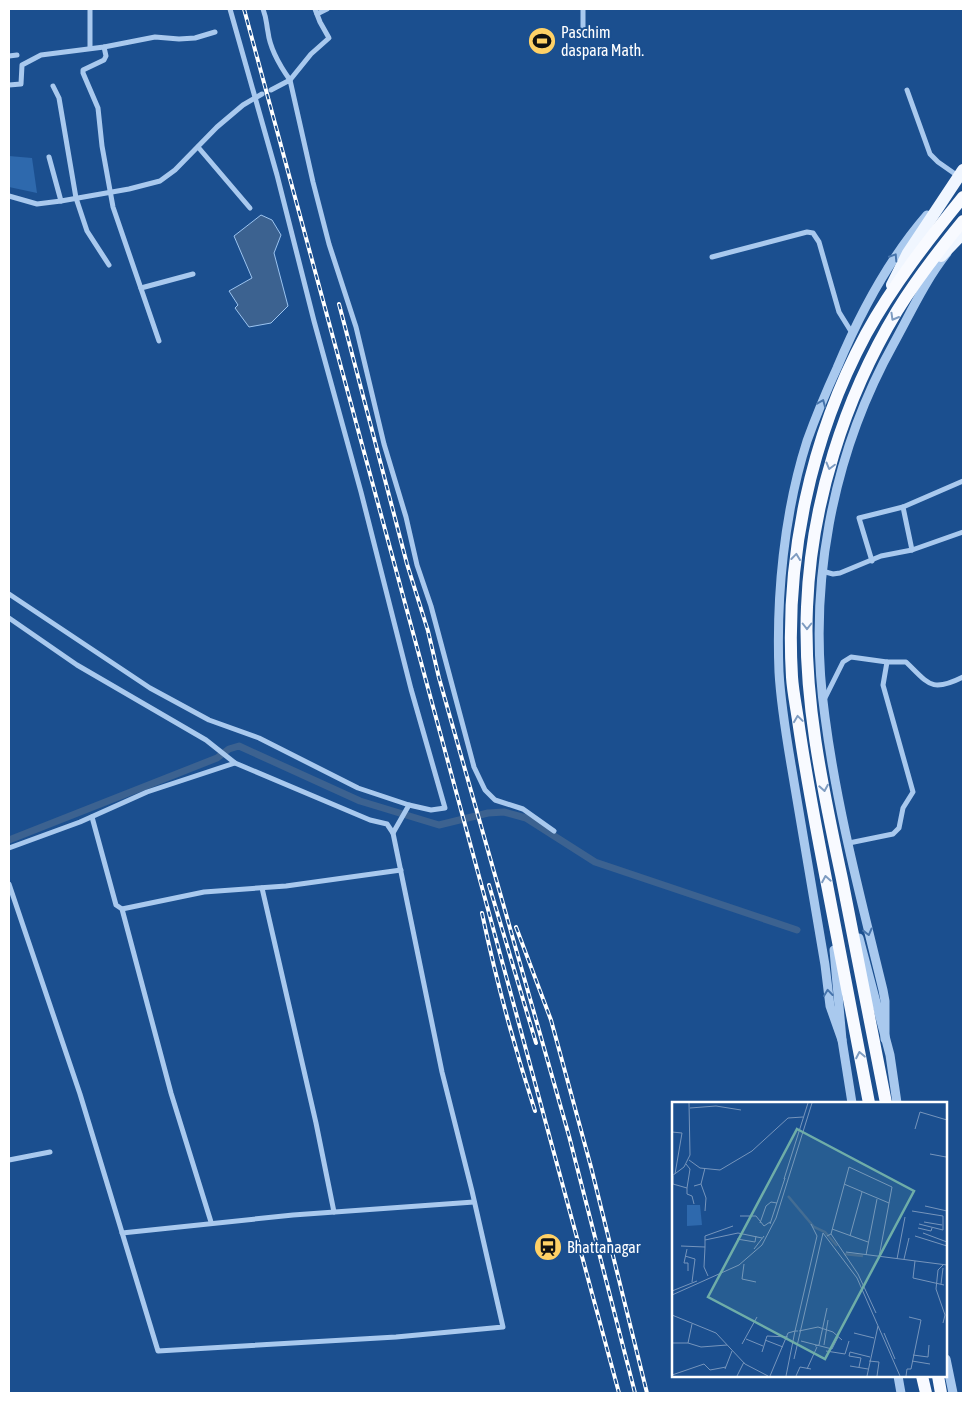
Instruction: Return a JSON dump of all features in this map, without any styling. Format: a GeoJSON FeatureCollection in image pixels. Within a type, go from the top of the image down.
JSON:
{"type":"FeatureCollection","features":[{"type":"Feature","properties":{"kind":"highway"},"geometry":{"type":"LineString","coordinates":[[869,1102],[802,747],[792,679],[791,627],[793,580],[803,510],[822,439],[844,380],[879,312],[913,261],[963,197]]}},
{"type":"Feature","properties":{"kind":"highway"},"geometry":{"type":"LineString","coordinates":[[886,1102],[816,744],[808,677],[807,608],[815,536],[825,485],[845,418],[886,330],[916,283],[963,221]]}},
{"type":"Feature","properties":{"kind":"highway"},"geometry":{"type":"LineString","coordinates":[[922,1377],[926,1393]]}},
{"type":"Feature","properties":{"kind":"highway"},"geometry":{"type":"LineString","coordinates":[[938,1377],[941,1393]]}},
{"type":"Feature","properties":{"kind":"main road"},"geometry":{"type":"LineString","coordinates":[[879,312],[908,253],[961,173]]}},
{"type":"Feature","properties":{"kind":"main road"},"geometry":{"type":"LineString","coordinates":[[916,283],[961,235]]}},
{"type":"Feature","properties":{"kind":"street"},"geometry":{"type":"LineString","coordinates":[[90,9],[90,48]]}},
{"type":"Feature","properties":{"kind":"street"},"geometry":{"type":"LineString","coordinates":[[9,594],[150,688],[209,720],[259,738],[358,788],[409,805],[431,810],[445,808],[410,689],[362,492],[230,9]]}},
{"type":"Feature","properties":{"kind":"street"},"geometry":{"type":"LineString","coordinates":[[263,9],[268,20],[267,31],[272,46],[290,80],[312,182],[356,327],[384,444],[406,517],[417,565],[431,606],[474,767],[486,790],[495,800],[523,809],[554,831]]}},
{"type":"Feature","properties":{"kind":"street"},"geometry":{"type":"LineString","coordinates":[[271,90],[290,80],[311,54],[329,38],[316,11],[327,9]]}},
{"type":"Feature","properties":{"kind":"street"},"geometry":{"type":"LineString","coordinates":[[583,9],[583,36]]}},
{"type":"Feature","properties":{"kind":"street"},"geometry":{"type":"LineString","coordinates":[[9,85],[21,84],[22,65],[41,55],[155,38],[195,38],[215,32]]}},
{"type":"Feature","properties":{"kind":"street"},"geometry":{"type":"LineString","coordinates":[[104,47],[106,56],[104,60],[86,67],[83,70],[83,74],[98,108],[102,146],[113,207],[159,341]]}},
{"type":"Feature","properties":{"kind":"street"},"geometry":{"type":"LineString","coordinates":[[9,56],[16,55]]}},
{"type":"Feature","properties":{"kind":"street"},"geometry":{"type":"LineString","coordinates":[[54,86],[59,98],[76,198],[87,231],[109,265]]}},
{"type":"Feature","properties":{"kind":"street"},"geometry":{"type":"LineString","coordinates":[[907,90],[930,154],[938,162],[961,173]]}},
{"type":"Feature","properties":{"kind":"street"},"geometry":{"type":"LineString","coordinates":[[9,196],[37,204],[110,192],[160,181],[175,170],[217,127],[262,94]]}},
{"type":"Feature","properties":{"kind":"street"},"geometry":{"type":"LineString","coordinates":[[198,147],[250,208]]}},
{"type":"Feature","properties":{"kind":"street"},"geometry":{"type":"LineString","coordinates":[[49,157],[61,201]]}},
{"type":"Feature","properties":{"kind":"street"},"geometry":{"type":"LineString","coordinates":[[842,1040],[828,1000],[823,952],[789,754],[779,673],[781,574],[798,475],[807,442],[821,405],[853,334],[892,259],[946,194]]}},
{"type":"Feature","properties":{"kind":"street"},"geometry":{"type":"LineString","coordinates":[[712,257],[807,232],[813,233],[819,242],[839,312],[853,334]]}},
{"type":"Feature","properties":{"kind":"street"},"geometry":{"type":"LineString","coordinates":[[886,1039],[883,990],[856,885],[831,757],[823,703],[819,636],[822,571],[836,488],[864,403],[876,375],[918,295],[961,235]]}},
{"type":"Feature","properties":{"kind":"street"},"geometry":{"type":"LineString","coordinates":[[141,288],[193,274]]}},
{"type":"Feature","properties":{"kind":"street"},"geometry":{"type":"LineString","coordinates":[[872,561],[859,518],[903,507],[963,481]]}},
{"type":"Feature","properties":{"kind":"street"},"geometry":{"type":"LineString","coordinates":[[903,507],[912,550]]}},
{"type":"Feature","properties":{"kind":"street"},"geometry":{"type":"LineString","coordinates":[[822,571],[833,574],[840,573],[881,556],[912,550],[963,532]]}},
{"type":"Feature","properties":{"kind":"street"},"geometry":{"type":"LineString","coordinates":[[9,618],[77,665],[173,720],[218,749],[235,763],[370,820],[386,824],[393,832],[442,1072],[502,1327],[396,1337],[158,1351],[77,1084],[9,884]]}},
{"type":"Feature","properties":{"kind":"street"},"geometry":{"type":"LineString","coordinates":[[823,703],[843,662],[851,657],[887,662],[906,662],[929,684],[940,686],[963,677]]}},
{"type":"Feature","properties":{"kind":"street"},"geometry":{"type":"LineString","coordinates":[[849,843],[894,834],[899,828],[903,808],[913,792],[883,685],[887,662]]}},
{"type":"Feature","properties":{"kind":"street"},"geometry":{"type":"LineString","coordinates":[[9,848],[92,817],[147,792],[235,763]]}},
{"type":"Feature","properties":{"kind":"street"},"geometry":{"type":"LineString","coordinates":[[393,832],[409,805]]}},
{"type":"Feature","properties":{"kind":"street"},"geometry":{"type":"LineString","coordinates":[[92,817],[116,905],[122,909],[171,1093],[211,1222]]}},
{"type":"Feature","properties":{"kind":"street"},"geometry":{"type":"LineString","coordinates":[[122,909],[204,892],[286,886],[401,870]]}},
{"type":"Feature","properties":{"kind":"street"},"geometry":{"type":"LineString","coordinates":[[842,880],[886,1039],[897,1102]]}},
{"type":"Feature","properties":{"kind":"street"},"geometry":{"type":"LineString","coordinates":[[262,888],[316,1123],[334,1212]]}},
{"type":"Feature","properties":{"kind":"street"},"geometry":{"type":"LineString","coordinates":[[832,911],[842,1040],[852,1102]]}},
{"type":"Feature","properties":{"kind":"street"},"geometry":{"type":"LineString","coordinates":[[9,1160],[50,1152]]}},
{"type":"Feature","properties":{"kind":"street"},"geometry":{"type":"LineString","coordinates":[[122,1233],[211,1222],[474,1202]]}},
{"type":"Feature","properties":{"kind":"street"},"geometry":{"type":"LineString","coordinates":[[947,1364],[953,1393]]}},
{"type":"Feature","properties":{"kind":"street"},"geometry":{"type":"LineString","coordinates":[[898,1377],[901,1393]]}},
{"type":"Feature","properties":{"kind":"shaded area","name":"Paschim daspara Math."},"geometry":{"type":"Polygon","coordinates":[[[547,32],[550,47],[538,49],[535,35],[547,32]]]}},
{"type":"Feature","properties":{"kind":"shaded area"},"geometry":{"type":"Polygon","coordinates":[[[9,156],[32,158],[37,193],[9,187],[9,156]]]}},
{"type":"Feature","properties":{"kind":"shaded area"},"geometry":{"type":"Polygon","coordinates":[[[261,215],[272,220],[281,235],[274,253],[288,306],[271,323],[249,327],[235,308],[238,305],[229,291],[252,278],[234,236],[261,215]]]}},
{"type":"Feature","properties":{"kind":"waterway"},"geometry":{"type":"LineString","coordinates":[[9,840],[217,758],[229,749],[239,746],[360,801],[439,825],[488,813],[504,812],[526,818],[595,862],[797,930]]}},
{"type":"Feature","properties":{"kind":"railway"},"geometry":{"type":"LineString","coordinates":[[244,9],[619,1393]]}},
{"type":"Feature","properties":{"kind":"railway"},"geometry":{"type":"LineString","coordinates":[[339,304],[407,564],[428,631],[439,678],[569,1136],[635,1393]]}},
{"type":"Feature","properties":{"kind":"railway"},"geometry":{"type":"LineString","coordinates":[[489,885],[536,1043]]}},
{"type":"Feature","properties":{"kind":"railway"},"geometry":{"type":"LineString","coordinates":[[482,913],[506,1013],[535,1111]]}},
{"type":"Feature","properties":{"kind":"railway"},"geometry":{"type":"LineString","coordinates":[[516,927],[551,1020],[591,1167],[647,1393]]}},
{"type":"Feature","properties":{"kind":"place","name":"Paschim daspara Math."},"geometry":{"type":"Point","coordinates":[542,41]}},
{"type":"Feature","properties":{"kind":"place","name":"Bhattanagar"},"geometry":{"type":"Point","coordinates":[548,1247]}}]}
